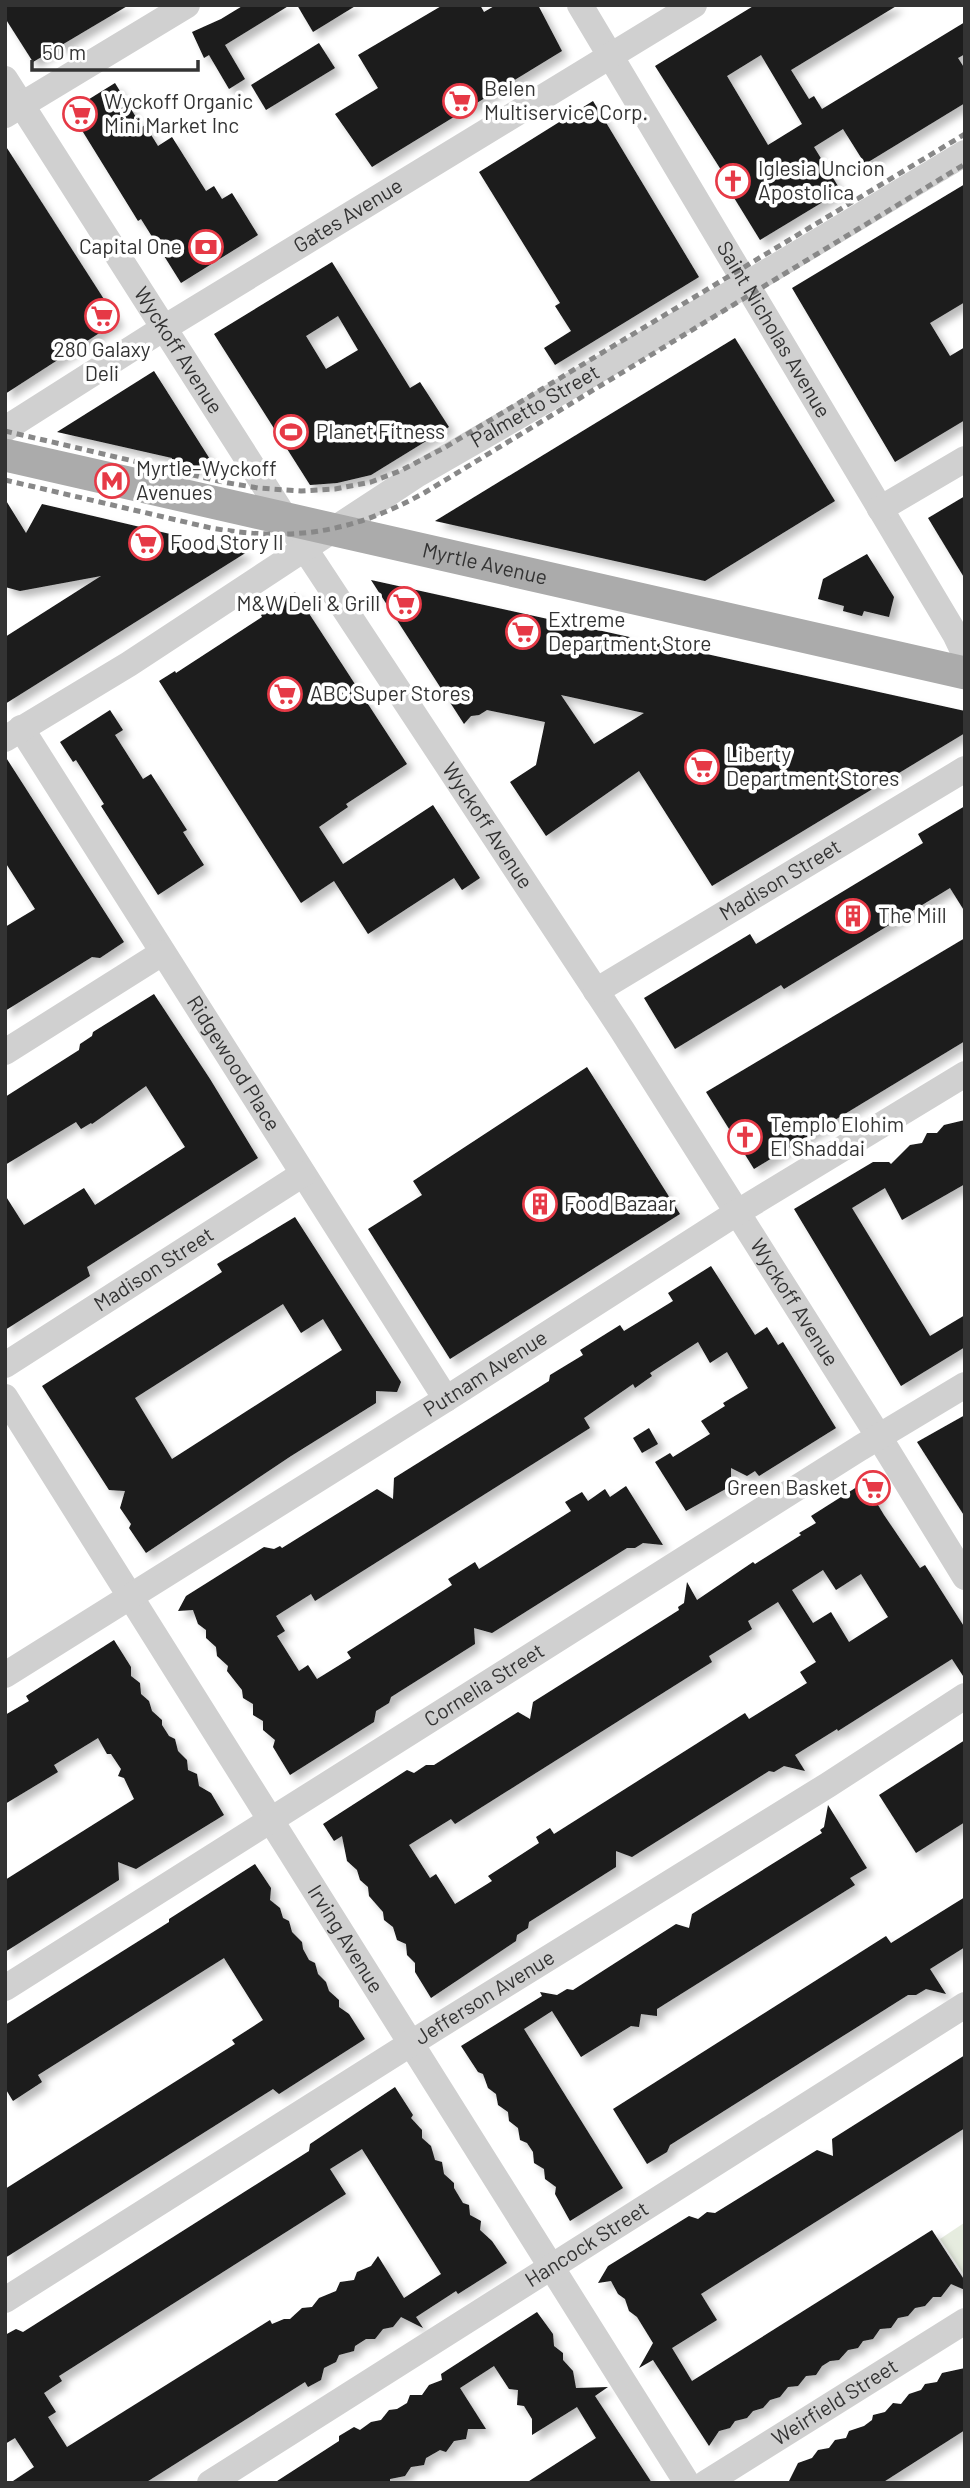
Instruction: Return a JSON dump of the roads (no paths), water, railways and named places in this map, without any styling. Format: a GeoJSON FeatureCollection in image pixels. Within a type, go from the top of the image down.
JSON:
{"type":"FeatureCollection","features":[{"type":"Feature","properties":{"kind":"main road","name":"Myrtle Avenue"},"geometry":{"type":"LineString","coordinates":[[5,455],[965,673]]}},
{"type":"Feature","properties":{"kind":"street"},"geometry":{"type":"LineString","coordinates":[[14,110],[187,5]]}},
{"type":"Feature","properties":{"kind":"street","name":"Saint Nicholas Avenue"},"geometry":{"type":"LineString","coordinates":[[580,5],[965,655]]}},
{"type":"Feature","properties":{"kind":"street","name":"Gates Avenue"},"geometry":{"type":"LineString","coordinates":[[5,429],[164,328],[694,5]]}},
{"type":"Feature","properties":{"kind":"street","name":"Wyckoff Avenue"},"geometry":{"type":"LineString","coordinates":[[5,79],[14,110],[164,328],[596,991],[963,1572]]}},
{"type":"Feature","properties":{"kind":"street","name":"Palmetto Street"},"geometry":{"type":"LineString","coordinates":[[13,733],[128,664],[418,474],[747,284],[965,153]]}},
{"type":"Feature","properties":{"kind":"street"},"geometry":{"type":"LineString","coordinates":[[880,509],[965,458]]}},
{"type":"Feature","properties":{"kind":"street","name":"Ridgewood Place"},"geometry":{"type":"LineString","coordinates":[[13,733],[162,953],[446,1399]]}},
{"type":"Feature","properties":{"kind":"street","name":"Madison Street"},"geometry":{"type":"LineString","coordinates":[[596,991],[965,769]]}},
{"type":"Feature","properties":{"kind":"street"},"geometry":{"type":"LineString","coordinates":[[5,1052],[162,953]]}},
{"type":"Feature","properties":{"kind":"street","name":"Putnam Avenue"},"geometry":{"type":"LineString","coordinates":[[5,1675],[446,1399],[738,1212],[965,1074]]}},
{"type":"Feature","properties":{"kind":"street","name":"Madison Street"},"geometry":{"type":"LineString","coordinates":[[5,1365],[303,1174]]}},
{"type":"Feature","properties":{"kind":"street","name":"Cornelia Street"},"geometry":{"type":"LineString","coordinates":[[5,1988],[965,1385]]}},
{"type":"Feature","properties":{"kind":"street","name":"Irving Avenue"},"geometry":{"type":"LineString","coordinates":[[5,1397],[687,2483]]}},
{"type":"Feature","properties":{"kind":"street","name":"Jefferson Avenue"},"geometry":{"type":"LineString","coordinates":[[5,2300],[828,1785],[965,1696]]}},
{"type":"Feature","properties":{"kind":"street","name":"Hancock Street"},"geometry":{"type":"LineString","coordinates":[[210,2483],[965,2006]]}},
{"type":"Feature","properties":{"kind":"street","name":"Weirfield Street"},"geometry":{"type":"LineString","coordinates":[[706,2483],[965,2322]]}},
{"type":"Feature","properties":{"kind":"railway"},"geometry":{"type":"LineString","coordinates":[[5,431],[258,488],[301,491],[335,489],[371,482],[400,471],[444,448],[965,134]]}},
{"type":"Feature","properties":{"kind":"railway"},"geometry":{"type":"LineString","coordinates":[[5,480],[211,528],[241,532],[295,534],[321,531],[371,517],[424,493],[965,164]]}},
{"type":"Feature","properties":{"kind":"place","name":"Belen Multiservice Corp."},"geometry":{"type":"Point","coordinates":[460,101]}},
{"type":"Feature","properties":{"kind":"place","name":"Wyckoff Organic Mini Market Inc"},"geometry":{"type":"Point","coordinates":[80,114]}},
{"type":"Feature","properties":{"kind":"place","name":"Iglesia Uncion Apostolica"},"geometry":{"type":"Point","coordinates":[733,181]}},
{"type":"Feature","properties":{"kind":"place","name":"Capital One"},"geometry":{"type":"Point","coordinates":[206,247]}},
{"type":"Feature","properties":{"kind":"place","name":"280 Galaxy Deli"},"geometry":{"type":"Point","coordinates":[102,316]}},
{"type":"Feature","properties":{"kind":"place","name":"Planet Fitness"},"geometry":{"type":"Point","coordinates":[291,432]}},
{"type":"Feature","properties":{"kind":"place","name":"Myrtle–Wyckoff Avenues"},"geometry":{"type":"Point","coordinates":[112,481]}},
{"type":"Feature","properties":{"kind":"place","name":"Food Story II"},"geometry":{"type":"Point","coordinates":[146,543]}},
{"type":"Feature","properties":{"kind":"place","name":"M&W Deli & Grill"},"geometry":{"type":"Point","coordinates":[404,604]}},
{"type":"Feature","properties":{"kind":"place","name":"Extreme Department Store"},"geometry":{"type":"Point","coordinates":[523,632]}},
{"type":"Feature","properties":{"kind":"place","name":"ABC Super Stores"},"geometry":{"type":"Point","coordinates":[285,694]}},
{"type":"Feature","properties":{"kind":"place","name":"Liberty Department Stores"},"geometry":{"type":"Point","coordinates":[702,767]}},
{"type":"Feature","properties":{"kind":"place","name":"The Mill"},"geometry":{"type":"Point","coordinates":[853,916]}},
{"type":"Feature","properties":{"kind":"place","name":"Templo Elohim El Shaddai"},"geometry":{"type":"Point","coordinates":[745,1137]}},
{"type":"Feature","properties":{"kind":"place","name":"Food Bazaar"},"geometry":{"type":"Point","coordinates":[540,1204]}},
{"type":"Feature","properties":{"kind":"place","name":"Green Basket"},"geometry":{"type":"Point","coordinates":[873,1488]}}]}
